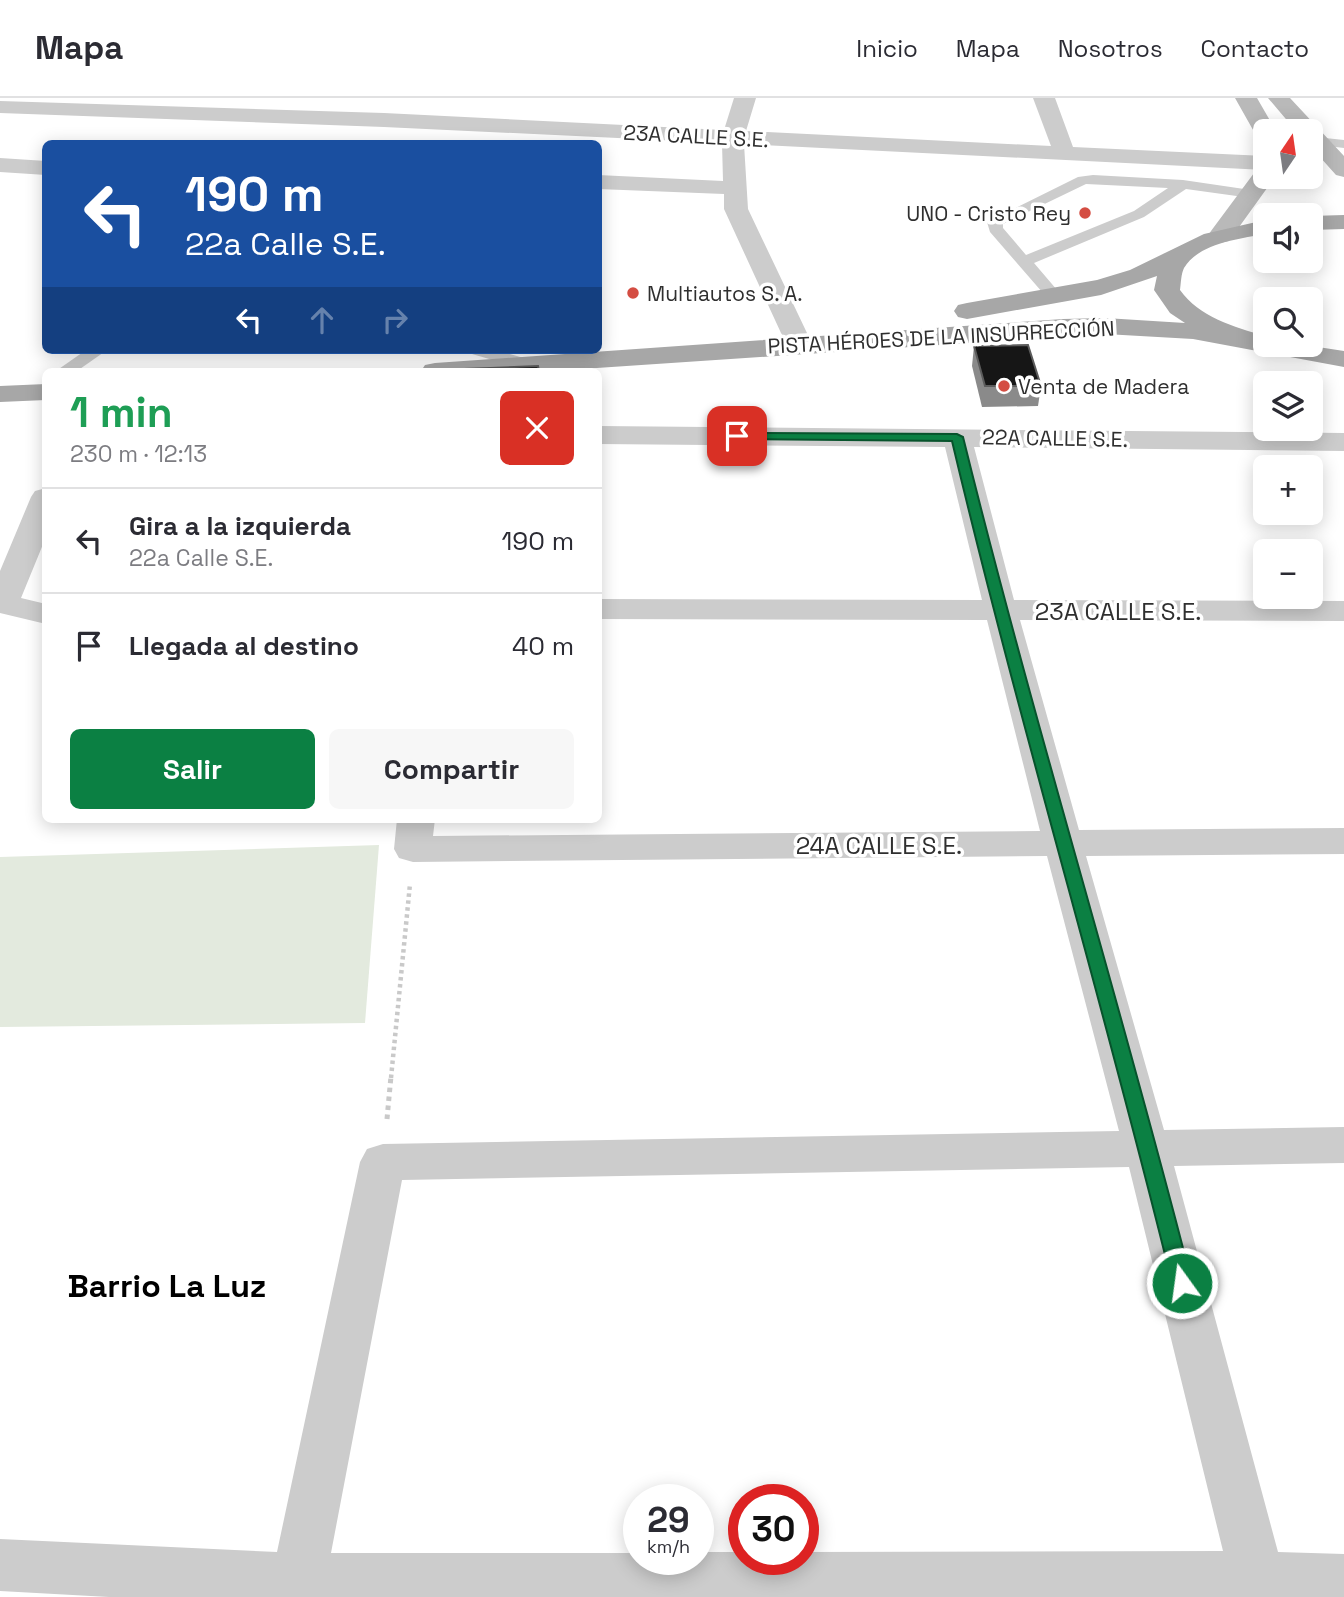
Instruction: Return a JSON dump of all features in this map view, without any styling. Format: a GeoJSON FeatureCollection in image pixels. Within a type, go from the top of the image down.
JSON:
{"type":"FeatureCollection","features":[{"type":"Feature","properties":{"kind":"main road"},"geometry":{"type":"LineString","coordinates":[[1246,98],[1258,119]]}},
{"type":"Feature","properties":{"kind":"main road"},"geometry":{"type":"LineString","coordinates":[[1279,98],[1297,119]]}},
{"type":"Feature","properties":{"kind":"main road"},"geometry":{"type":"LineString","coordinates":[[1323,148],[1344,170]]}},
{"type":"Feature","properties":{"kind":"main road"},"geometry":{"type":"LineString","coordinates":[[1220,236],[1254,189]]}},
{"type":"Feature","properties":{"kind":"main road"},"geometry":{"type":"LineString","coordinates":[[1323,223],[1344,222]]}},
{"type":"Feature","properties":{"kind":"main road","name":"PISTA HÉROES DE LA INSURRECCIÓN"},"geometry":{"type":"LineString","coordinates":[[603,360],[1055,297],[1139,275],[1192,247],[1220,236],[1253,229]]}},
{"type":"Feature","properties":{"kind":"main road"},"geometry":{"type":"LineString","coordinates":[[1192,247],[1178,259],[1168,275],[1167,285],[1172,298],[1204,322],[1253,340]]}},
{"type":"Feature","properties":{"kind":"main road","name":"PISTA HÉROES DE LA INSURRECCIÓN"},"geometry":{"type":"LineString","coordinates":[[465,368],[546,360],[603,360],[941,334],[1105,326],[1193,331],[1253,344]]}},
{"type":"Feature","properties":{"kind":"main road"},"geometry":{"type":"LineString","coordinates":[[1331,357],[1344,366]]}},
{"type":"Feature","properties":{"kind":"main road"},"geometry":{"type":"LineString","coordinates":[[0,394],[41,389]]}},
{"type":"Feature","properties":{"kind":"street"},"geometry":{"type":"LineString","coordinates":[[390,140],[391,129],[384,120],[392,98]]}},
{"type":"Feature","properties":{"kind":"street"},"geometry":{"type":"LineString","coordinates":[[745,98],[733,138],[736,209],[794,333]]}},
{"type":"Feature","properties":{"kind":"street"},"geometry":{"type":"LineString","coordinates":[[1044,98],[1065,154]]}},
{"type":"Feature","properties":{"kind":"street","name":"23A CALLE S.E."},"geometry":{"type":"LineString","coordinates":[[0,107],[384,120],[1253,162]]}},
{"type":"Feature","properties":{"kind":"street"},"geometry":{"type":"LineString","coordinates":[[0,165],[42,168]]}},
{"type":"Feature","properties":{"kind":"street"},"geometry":{"type":"LineString","coordinates":[[602,182],[735,188]]}},
{"type":"Feature","properties":{"kind":"street","name":"22A CALLE S.E."},"geometry":{"type":"LineString","coordinates":[[602,435],[1344,442]]}},
{"type":"Feature","properties":{"kind":"street"},"geometry":{"type":"LineString","coordinates":[[957,437],[999,612],[1148,1149],[1259,1588]]}},
{"type":"Feature","properties":{"kind":"street"},"geometry":{"type":"LineString","coordinates":[[42,507],[3,603],[42,614]]}},
{"type":"Feature","properties":{"kind":"street","name":"23A CALLE S.E."},"geometry":{"type":"LineString","coordinates":[[602,609],[1344,611]]}},
{"type":"Feature","properties":{"kind":"street","name":"24A CALLE S.E."},"geometry":{"type":"LineString","coordinates":[[415,834],[1064,844],[1344,841]]}},
{"type":"Feature","properties":{"kind":"street"},"geometry":{"type":"LineString","coordinates":[[297,1588],[383,1162],[1344,1145]]}},
{"type":"Feature","properties":{"kind":"street"},"geometry":{"type":"LineString","coordinates":[[0,1565],[297,1588],[1259,1588],[1344,1581]]}},
{"type":"Feature","properties":{"kind":"lane"},"geometry":{"type":"LineString","coordinates":[[1323,139],[1344,144]]}},
{"type":"Feature","properties":{"kind":"lane"},"geometry":{"type":"LineString","coordinates":[[1055,297],[995,229],[995,222],[1083,180],[1183,184],[1251,194]]}},
{"type":"Feature","properties":{"kind":"lane"},"geometry":{"type":"LineString","coordinates":[[1025,261],[1139,214],[1183,184]]}},
{"type":"Feature","properties":{"kind":"lane"},"geometry":{"type":"LineString","coordinates":[[70,368],[92,354]]}},
{"type":"Feature","properties":{"kind":"lane"},"geometry":{"type":"LineString","coordinates":[[505,354],[546,360]]}},
{"type":"Feature","properties":{"kind":"path"},"geometry":{"type":"LineString","coordinates":[[383,1162],[415,834]]}},
{"type":"Feature","properties":{"kind":"shaded area"},"geometry":{"type":"Polygon","coordinates":[[[379,845],[365,1023],[0,1027],[0,857],[379,845]]]}},
{"type":"Feature","properties":{"kind":"building"},"geometry":{"type":"Polygon","coordinates":[[[1028,345],[1041,386],[985,386],[974,346],[1028,345]]]}},
{"type":"Feature","properties":{"kind":"building"},"geometry":{"type":"Polygon","coordinates":[[[538,366],[538,368],[489,368],[538,366]]]}},
{"type":"Feature","properties":{"kind":"place","name":"UNO - Cristo Rey"},"geometry":{"type":"Point","coordinates":[1085,213]}},
{"type":"Feature","properties":{"kind":"place","name":"Multiautos S. A."},"geometry":{"type":"Point","coordinates":[633,293]}},
{"type":"Feature","properties":{"kind":"place","name":"Venta de Madera"},"geometry":{"type":"Point","coordinates":[1004,386]}},
{"type":"Feature","properties":{"kind":"district","name":"Barrio La Luz"},"geometry":{"type":"Point","coordinates":[167,1286]}},
{"type":"Feature","properties":{"kind":"route"},"geometry":{"type":"LineString","coordinates":[[737,436],[957,437],[999,612],[1148,1149],[1182,1283]]}}]}
